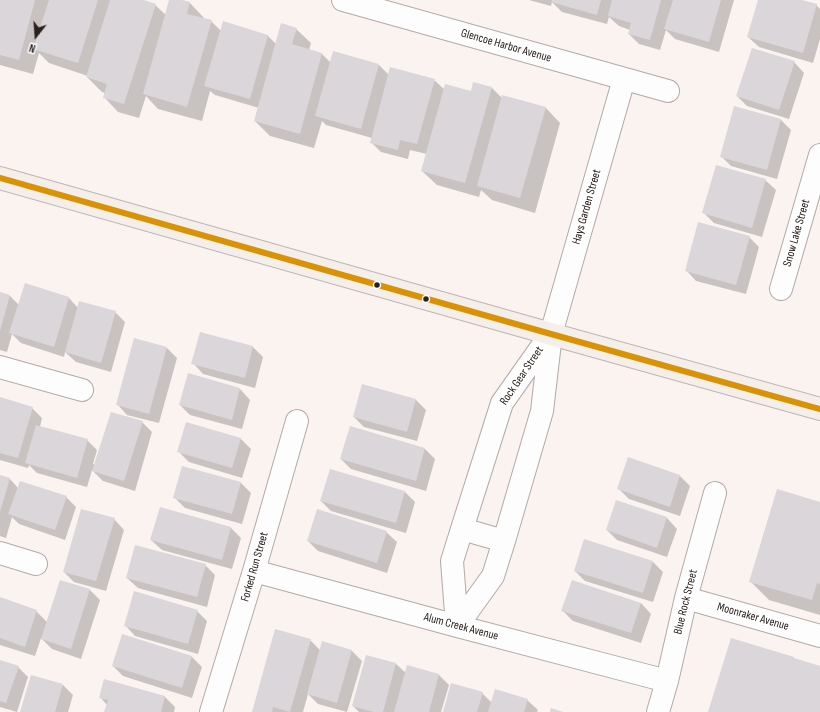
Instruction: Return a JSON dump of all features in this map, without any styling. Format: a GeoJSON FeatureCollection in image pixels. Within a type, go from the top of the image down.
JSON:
{"type":"FeatureCollection","features":[{"type":"Feature","properties":{"kind":"main road"},"geometry":{"type":"LineString","coordinates":[[0,178],[820,409]]}},
{"type":"Feature","properties":{"kind":"street","name":"Glencoe Harbor Avenue"},"geometry":{"type":"LineString","coordinates":[[343,0],[668,91]]}},
{"type":"Feature","properties":{"kind":"street","name":"Hays Garden Street"},"geometry":{"type":"LineString","coordinates":[[550,334],[624,79]]}},
{"type":"Feature","properties":{"kind":"street","name":"Snow Lake Street"},"geometry":{"type":"LineString","coordinates":[[781,289],[818,168]]}},
{"type":"Feature","properties":{"kind":"street","name":"Rock Gear Street"},"geometry":{"type":"LineString","coordinates":[[457,626],[452,561],[502,403],[550,334]]}},
{"type":"Feature","properties":{"kind":"street","name":"Rock Gear Street"},"geometry":{"type":"LineString","coordinates":[[457,626],[492,576],[504,541],[542,411],[550,334]]}},
{"type":"Feature","properties":{"kind":"street"},"geometry":{"type":"LineString","coordinates":[[0,367],[82,390]]}},
{"type":"Feature","properties":{"kind":"street","name":"Forked Run Street"},"geometry":{"type":"LineString","coordinates":[[211,712],[254,571],[297,421]]}},
{"type":"Feature","properties":{"kind":"street","name":"Blue Rock Street"},"geometry":{"type":"LineString","coordinates":[[658,712],[667,681],[686,598],[715,493]]}},
{"type":"Feature","properties":{"kind":"street"},"geometry":{"type":"LineString","coordinates":[[462,529],[504,541]]}},
{"type":"Feature","properties":{"kind":"street"},"geometry":{"type":"LineString","coordinates":[[0,553],[36,564]]}},
{"type":"Feature","properties":{"kind":"street","name":"Alum Creek Avenue"},"geometry":{"type":"LineString","coordinates":[[254,571],[667,681]]}},
{"type":"Feature","properties":{"kind":"street","name":"Moonraker Avenue"},"geometry":{"type":"LineString","coordinates":[[686,598],[820,636]]}},
{"type":"Feature","properties":{"kind":"building"},"geometry":{"type":"Polygon","coordinates":[[[0,0],[35,0],[19,60],[0,55],[0,0]]]}},
{"type":"Feature","properties":{"kind":"building"},"geometry":{"type":"Polygon","coordinates":[[[49,0],[98,0],[78,63],[33,49],[49,0]]]}},
{"type":"Feature","properties":{"kind":"building"},"geometry":{"type":"Polygon","coordinates":[[[110,0],[144,0],[156,4],[124,104],[103,98],[107,84],[86,77],[110,0]]]}},
{"type":"Feature","properties":{"kind":"building"},"geometry":{"type":"Polygon","coordinates":[[[169,0],[182,0],[190,2],[187,14],[212,20],[187,107],[143,94],[169,0]]]}},
{"type":"Feature","properties":{"kind":"building"},"geometry":{"type":"Polygon","coordinates":[[[552,0],[601,0],[597,15],[551,2],[552,0]]]}},
{"type":"Feature","properties":{"kind":"building"},"geometry":{"type":"Polygon","coordinates":[[[612,0],[661,0],[650,40],[628,34],[631,23],[608,16],[612,0]]]}},
{"type":"Feature","properties":{"kind":"building"},"geometry":{"type":"Polygon","coordinates":[[[673,0],[721,0],[709,42],[664,29],[673,0]]]}},
{"type":"Feature","properties":{"kind":"building"},"geometry":{"type":"Polygon","coordinates":[[[758,0],[802,0],[817,4],[803,53],[747,37],[758,0]]]}},
{"type":"Feature","properties":{"kind":"building"},"geometry":{"type":"Polygon","coordinates":[[[223,21],[268,35],[250,99],[204,86],[223,21]]]}},
{"type":"Feature","properties":{"kind":"building"},"geometry":{"type":"Polygon","coordinates":[[[281,23],[297,28],[292,44],[322,53],[300,134],[254,121],[281,23]]]}},
{"type":"Feature","properties":{"kind":"building"},"geometry":{"type":"Polygon","coordinates":[[[752,48],[795,61],[779,110],[736,96],[752,48]]]}},
{"type":"Feature","properties":{"kind":"building"},"geometry":{"type":"Polygon","coordinates":[[[333,51],[379,64],[361,129],[315,116],[333,51]]]}},
{"type":"Feature","properties":{"kind":"building"},"geometry":{"type":"Polygon","coordinates":[[[390,67],[435,79],[417,144],[400,140],[398,150],[370,143],[390,67]]]}},
{"type":"Feature","properties":{"kind":"building"},"geometry":{"type":"Polygon","coordinates":[[[473,82],[492,87],[465,183],[421,171],[445,84],[471,91],[473,82]]]}},
{"type":"Feature","properties":{"kind":"building"},"geometry":{"type":"Polygon","coordinates":[[[502,95],[546,107],[520,198],[477,186],[502,95]]]}},
{"type":"Feature","properties":{"kind":"building"},"geometry":{"type":"Polygon","coordinates":[[[734,106],[781,119],[767,170],[720,157],[734,106]]]}},
{"type":"Feature","properties":{"kind":"building"},"geometry":{"type":"Polygon","coordinates":[[[716,165],[766,179],[752,228],[702,213],[716,165]]]}},
{"type":"Feature","properties":{"kind":"building"},"geometry":{"type":"Polygon","coordinates":[[[698,222],[750,236],[736,285],[685,271],[698,222]]]}},
{"type":"Feature","properties":{"kind":"building"},"geometry":{"type":"Polygon","coordinates":[[[25,283],[69,297],[54,347],[9,333],[25,283]]]}},
{"type":"Feature","properties":{"kind":"building"},"geometry":{"type":"Polygon","coordinates":[[[0,292],[10,295],[0,331],[0,292]]]}},
{"type":"Feature","properties":{"kind":"building"},"geometry":{"type":"Polygon","coordinates":[[[79,301],[116,311],[101,363],[65,352],[79,301]]]}},
{"type":"Feature","properties":{"kind":"building"},"geometry":{"type":"Polygon","coordinates":[[[200,332],[253,346],[245,378],[191,364],[200,332]]]}},
{"type":"Feature","properties":{"kind":"building"},"geometry":{"type":"Polygon","coordinates":[[[134,338],[167,347],[149,414],[116,405],[134,338]]]}},
{"type":"Feature","properties":{"kind":"building"},"geometry":{"type":"Polygon","coordinates":[[[188,373],[240,388],[232,420],[179,405],[188,373]]]}},
{"type":"Feature","properties":{"kind":"building"},"geometry":{"type":"Polygon","coordinates":[[[362,384],[416,399],[407,432],[353,417],[362,384]]]}},
{"type":"Feature","properties":{"kind":"building"},"geometry":{"type":"Polygon","coordinates":[[[0,397],[33,407],[18,458],[0,453],[0,397]]]}},
{"type":"Feature","properties":{"kind":"building"},"geometry":{"type":"Polygon","coordinates":[[[111,412],[143,421],[124,481],[92,471],[111,412]]]}},
{"type":"Feature","properties":{"kind":"building"},"geometry":{"type":"Polygon","coordinates":[[[186,422],[241,438],[232,468],[177,452],[186,422]]]}},
{"type":"Feature","properties":{"kind":"building"},"geometry":{"type":"Polygon","coordinates":[[[36,425],[88,439],[77,478],[25,463],[36,425]]]}},
{"type":"Feature","properties":{"kind":"building"},"geometry":{"type":"Polygon","coordinates":[[[350,426],[425,448],[416,481],[340,459],[350,426]]]}},
{"type":"Feature","properties":{"kind":"building"},"geometry":{"type":"Polygon","coordinates":[[[628,457],[680,475],[670,507],[617,489],[628,457]]]}},
{"type":"Feature","properties":{"kind":"building"},"geometry":{"type":"Polygon","coordinates":[[[182,466],[241,482],[232,514],[173,498],[182,466]]]}},
{"type":"Feature","properties":{"kind":"building"},"geometry":{"type":"Polygon","coordinates":[[[330,469],[405,491],[396,523],[320,501],[330,469]]]}},
{"type":"Feature","properties":{"kind":"building"},"geometry":{"type":"Polygon","coordinates":[[[0,475],[10,478],[0,512],[0,475]]]}},
{"type":"Feature","properties":{"kind":"building"},"geometry":{"type":"Polygon","coordinates":[[[20,481],[67,496],[55,530],[8,514],[20,481]]]}},
{"type":"Feature","properties":{"kind":"building"},"geometry":{"type":"Polygon","coordinates":[[[777,489],[820,502],[820,584],[817,583],[812,600],[749,582],[777,489]]]}},
{"type":"Feature","properties":{"kind":"building"},"geometry":{"type":"Polygon","coordinates":[[[616,500],[667,517],[657,548],[606,530],[616,500]]]}},
{"type":"Feature","properties":{"kind":"building"},"geometry":{"type":"Polygon","coordinates":[[[160,507],[231,527],[222,560],[150,540],[160,507]]]}},
{"type":"Feature","properties":{"kind":"building"},"geometry":{"type":"Polygon","coordinates":[[[81,509],[115,518],[96,581],[63,572],[81,509]]]}},
{"type":"Feature","properties":{"kind":"building"},"geometry":{"type":"Polygon","coordinates":[[[317,509],[387,531],[377,563],[307,541],[317,509]]]}},
{"type":"Feature","properties":{"kind":"building"},"geometry":{"type":"Polygon","coordinates":[[[584,539],[653,561],[643,593],[574,571],[584,539]]]}},
{"type":"Feature","properties":{"kind":"building"},"geometry":{"type":"Polygon","coordinates":[[[135,545],[206,564],[197,597],[126,578],[135,545]]]}},
{"type":"Feature","properties":{"kind":"building"},"geometry":{"type":"Polygon","coordinates":[[[60,580],[90,589],[71,649],[41,639],[60,580]]]}},
{"type":"Feature","properties":{"kind":"building"},"geometry":{"type":"Polygon","coordinates":[[[572,580],[641,603],[631,633],[561,611],[572,580]]]}},
{"type":"Feature","properties":{"kind":"building"},"geometry":{"type":"Polygon","coordinates":[[[134,591],[198,610],[188,644],[124,626],[134,591]]]}},
{"type":"Feature","properties":{"kind":"building"},"geometry":{"type":"Polygon","coordinates":[[[0,597],[37,610],[25,647],[0,638],[0,597]]]}},
{"type":"Feature","properties":{"kind":"building"},"geometry":{"type":"Polygon","coordinates":[[[275,629],[311,639],[290,712],[273,707],[272,712],[252,712],[275,629]]]}},
{"type":"Feature","properties":{"kind":"building"},"geometry":{"type":"Polygon","coordinates":[[[122,634],[192,656],[182,688],[112,666],[122,634]]]}},
{"type":"Feature","properties":{"kind":"building"},"geometry":{"type":"Polygon","coordinates":[[[731,638],[820,666],[820,712],[708,712],[731,638]]]}},
{"type":"Feature","properties":{"kind":"building"},"geometry":{"type":"Polygon","coordinates":[[[322,641],[352,650],[337,703],[307,694],[322,641]]]}},
{"type":"Feature","properties":{"kind":"building"},"geometry":{"type":"Polygon","coordinates":[[[366,655],[396,663],[383,712],[374,712],[352,706],[366,655]]]}},
{"type":"Feature","properties":{"kind":"building"},"geometry":{"type":"Polygon","coordinates":[[[0,660],[19,666],[6,703],[0,701],[0,660]]]}},
{"type":"Feature","properties":{"kind":"building"},"geometry":{"type":"Polygon","coordinates":[[[407,665],[439,674],[429,712],[394,712],[407,665]]]}},
{"type":"Feature","properties":{"kind":"building"},"geometry":{"type":"Polygon","coordinates":[[[31,675],[63,684],[55,712],[20,712],[31,675]]]}},
{"type":"Feature","properties":{"kind":"building"},"geometry":{"type":"Polygon","coordinates":[[[104,679],[165,696],[161,712],[104,712],[108,700],[99,698],[104,679]]]}},
{"type":"Feature","properties":{"kind":"building"},"geometry":{"type":"Polygon","coordinates":[[[451,683],[483,692],[477,712],[443,712],[451,683]]]}},
{"type":"Feature","properties":{"kind":"building"},"geometry":{"type":"Polygon","coordinates":[[[495,689],[528,699],[524,712],[488,712],[495,689]]]}},
{"type":"Feature","properties":{"kind":"building"},"geometry":{"type":"Polygon","coordinates":[[[551,708],[563,712],[550,712],[551,708]]]}},
{"type":"Feature","properties":{"kind":"transit line"},"geometry":{"type":"LineString","coordinates":[[0,178],[820,409]]}}]}
